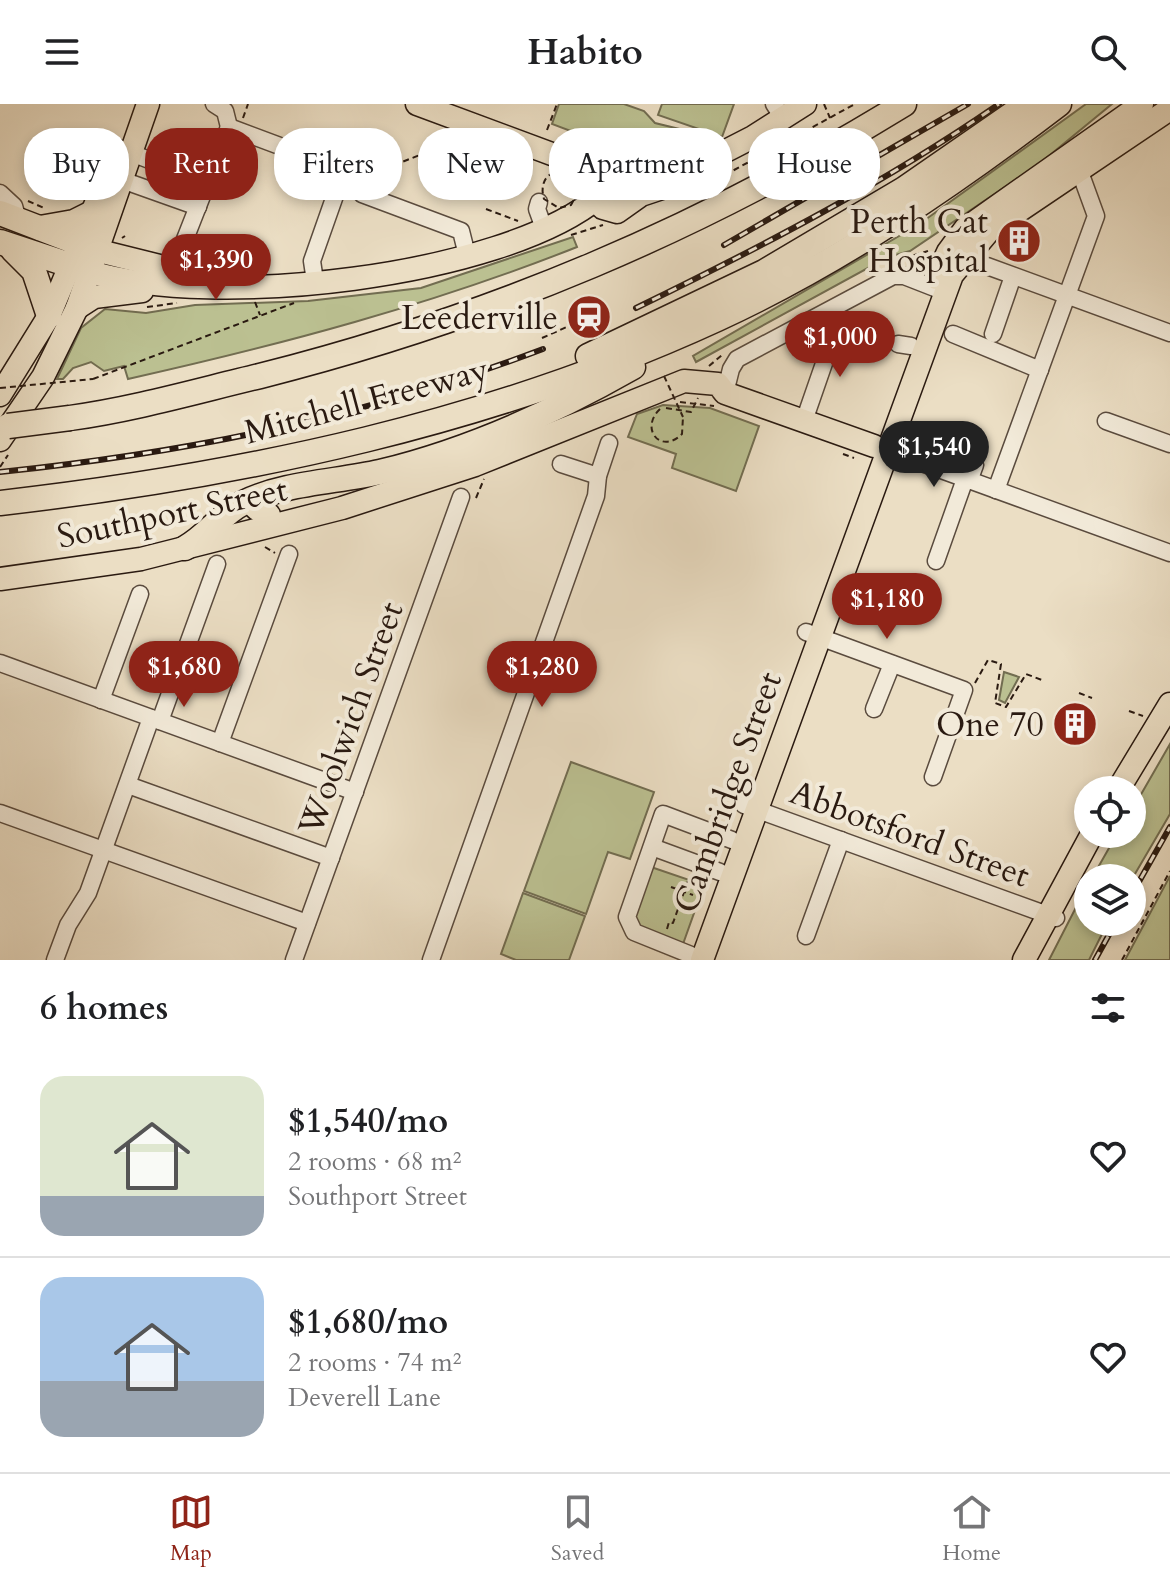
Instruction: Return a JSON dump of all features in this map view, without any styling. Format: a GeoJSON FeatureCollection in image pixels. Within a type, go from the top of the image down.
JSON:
{"type":"FeatureCollection","features":[{"type":"Feature","properties":{"kind":"highway","name":"Mitchell Freeway"},"geometry":{"type":"LineString","coordinates":[[2,429],[174,398],[341,356],[556,283],[646,243],[790,171],[904,104]]}},
{"type":"Feature","properties":{"kind":"highway"},"geometry":{"type":"LineString","coordinates":[[451,418],[691,310],[764,272],[956,156],[1027,104]]}},
{"type":"Feature","properties":{"kind":"highway","name":"Mitchell Freeway"},"geometry":{"type":"LineString","coordinates":[[2,503],[224,471],[325,451],[451,418],[629,356],[718,318],[907,213],[1059,104]]}},
{"type":"Feature","properties":{"kind":"highway"},"geometry":{"type":"LineString","coordinates":[[19,211],[74,222],[101,216]]}},
{"type":"Feature","properties":{"kind":"highway"},"geometry":{"type":"LineString","coordinates":[[19,211],[86,258]]}},
{"type":"Feature","properties":{"kind":"highway"},"geometry":{"type":"LineString","coordinates":[[0,242],[86,258]]}},
{"type":"Feature","properties":{"kind":"highway"},"geometry":{"type":"LineString","coordinates":[[0,242],[28,262],[49,316]]}},
{"type":"Feature","properties":{"kind":"highway"},"geometry":{"type":"LineString","coordinates":[[185,548],[242,504],[266,505],[476,441],[603,384],[718,318]]}},
{"type":"Feature","properties":{"kind":"main road"},"geometry":{"type":"LineString","coordinates":[[129,128],[134,104]]}},
{"type":"Feature","properties":{"kind":"main road"},"geometry":{"type":"LineString","coordinates":[[129,141],[148,104]]}},
{"type":"Feature","properties":{"kind":"main road"},"geometry":{"type":"LineString","coordinates":[[417,104],[549,153]]}},
{"type":"Feature","properties":{"kind":"main road"},"geometry":{"type":"LineString","coordinates":[[450,104],[549,141]]}},
{"type":"Feature","properties":{"kind":"main road"},"geometry":{"type":"LineString","coordinates":[[732,141],[779,111],[805,104]]}},
{"type":"Feature","properties":{"kind":"main road","name":"Cambridge Street"},"geometry":{"type":"LineString","coordinates":[[694,958],[938,290],[948,252],[965,229],[1142,104]]}},
{"type":"Feature","properties":{"kind":"main road","name":"Cambridge Street"},"geometry":{"type":"LineString","coordinates":[[881,448],[905,345],[938,290],[978,240],[1170,109]]}},
{"type":"Feature","properties":{"kind":"main road"},"geometry":{"type":"LineString","coordinates":[[2,429],[43,377],[77,308],[86,258],[107,200]]}},
{"type":"Feature","properties":{"kind":"main road"},"geometry":{"type":"LineString","coordinates":[[101,216],[110,200]]}},
{"type":"Feature","properties":{"kind":"main road"},"geometry":{"type":"LineString","coordinates":[[86,258],[147,265],[226,289],[421,269],[467,255],[535,227],[568,221],[594,200]]}},
{"type":"Feature","properties":{"kind":"main road"},"geometry":{"type":"LineString","coordinates":[[101,216],[127,251],[147,265]]}},
{"type":"Feature","properties":{"kind":"main road"},"geometry":{"type":"LineString","coordinates":[[86,258],[169,270]]}},
{"type":"Feature","properties":{"kind":"main road"},"geometry":{"type":"LineString","coordinates":[[0,395],[86,258]]}},
{"type":"Feature","properties":{"kind":"main road"},"geometry":{"type":"LineString","coordinates":[[77,308],[94,297],[169,270]]}},
{"type":"Feature","properties":{"kind":"main road","name":"Southport Street"},"geometry":{"type":"LineString","coordinates":[[0,579],[70,571],[185,548],[342,508],[356,500],[475,465],[684,381],[718,384],[725,393],[881,448]]}},
{"type":"Feature","properties":{"kind":"main road","name":"Southport Street"},"geometry":{"type":"LineString","coordinates":[[266,505],[340,498],[356,500]]}},
{"type":"Feature","properties":{"kind":"main road","name":"Southport Street"},"geometry":{"type":"LineString","coordinates":[[0,565],[121,549],[212,530]]}},
{"type":"Feature","properties":{"kind":"main road"},"geometry":{"type":"LineString","coordinates":[[1126,776],[1170,704]]}},
{"type":"Feature","properties":{"kind":"main road"},"geometry":{"type":"LineString","coordinates":[[1136,776],[1159,720]]}},
{"type":"Feature","properties":{"kind":"main road","name":"Cambridge Street"},"geometry":{"type":"LineString","coordinates":[[694,958],[720,872],[732,840],[750,808]]}},
{"type":"Feature","properties":{"kind":"main road"},"geometry":{"type":"LineString","coordinates":[[1037,960],[1052,916],[1085,848]]}},
{"type":"Feature","properties":{"kind":"main road"},"geometry":{"type":"LineString","coordinates":[[1024,960],[1095,848]]}},
{"type":"Feature","properties":{"kind":"street"},"geometry":{"type":"LineString","coordinates":[[214,104],[236,122],[274,140]]}},
{"type":"Feature","properties":{"kind":"street"},"geometry":{"type":"LineString","coordinates":[[233,128],[236,122]]}},
{"type":"Feature","properties":{"kind":"street"},"geometry":{"type":"LineString","coordinates":[[996,490],[1013,422],[1067,295],[1085,268],[1098,193],[1080,172]]}},
{"type":"Feature","properties":{"kind":"street"},"geometry":{"type":"LineString","coordinates":[[129,182],[198,207]]}},
{"type":"Feature","properties":{"kind":"street"},"geometry":{"type":"LineString","coordinates":[[169,270],[201,200]]}},
{"type":"Feature","properties":{"kind":"street"},"geometry":{"type":"LineString","coordinates":[[315,281],[312,261],[338,200]]}},
{"type":"Feature","properties":{"kind":"street"},"geometry":{"type":"LineString","coordinates":[[378,200],[461,231],[467,255]]}},
{"type":"Feature","properties":{"kind":"street"},"geometry":{"type":"LineString","coordinates":[[535,227],[539,202]]}},
{"type":"Feature","properties":{"kind":"street"},"geometry":{"type":"LineString","coordinates":[[987,266],[1170,333]]}},
{"type":"Feature","properties":{"kind":"street"},"geometry":{"type":"LineString","coordinates":[[725,393],[737,359],[893,276],[938,290]]}},
{"type":"Feature","properties":{"kind":"street"},"geometry":{"type":"LineString","coordinates":[[993,334],[1013,276]]}},
{"type":"Feature","properties":{"kind":"street"},"geometry":{"type":"LineString","coordinates":[[804,421],[838,328]]}},
{"type":"Feature","properties":{"kind":"street"},"geometry":{"type":"LineString","coordinates":[[953,334],[1040,357]]}},
{"type":"Feature","properties":{"kind":"street"},"geometry":{"type":"LineString","coordinates":[[1106,421],[1170,444]]}},
{"type":"Feature","properties":{"kind":"street"},"geometry":{"type":"LineString","coordinates":[[431,960],[596,496],[598,476],[609,443]]}},
{"type":"Feature","properties":{"kind":"street","name":"Southport Street"},"geometry":{"type":"LineString","coordinates":[[881,448],[970,475],[996,490],[1170,553]]}},
{"type":"Feature","properties":{"kind":"street"},"geometry":{"type":"LineString","coordinates":[[561,464],[598,476]]}},
{"type":"Feature","properties":{"kind":"street"},"geometry":{"type":"LineString","coordinates":[[936,561],[970,475]]}},
{"type":"Feature","properties":{"kind":"street","name":"Woolwich Street"},"geometry":{"type":"LineString","coordinates":[[294,960],[461,497]]}},
{"type":"Feature","properties":{"kind":"street"},"geometry":{"type":"LineString","coordinates":[[220,743],[289,554]]}},
{"type":"Feature","properties":{"kind":"street"},"geometry":{"type":"LineString","coordinates":[[55,960],[68,925],[88,893],[217,564]]}},
{"type":"Feature","properties":{"kind":"street"},"geometry":{"type":"LineString","coordinates":[[101,700],[140,594]]}},
{"type":"Feature","properties":{"kind":"street"},"geometry":{"type":"LineString","coordinates":[[812,634],[960,688],[933,777]]}},
{"type":"Feature","properties":{"kind":"street"},"geometry":{"type":"LineString","coordinates":[[874,709],[892,664]]}},
{"type":"Feature","properties":{"kind":"street"},"geometry":{"type":"LineString","coordinates":[[1,668],[101,700],[355,792]]}},
{"type":"Feature","properties":{"kind":"street"},"geometry":{"type":"LineString","coordinates":[[128,785],[331,858]]}},
{"type":"Feature","properties":{"kind":"street","name":"Abbotsford Street"},"geometry":{"type":"LineString","coordinates":[[750,808],[1052,916]]}},
{"type":"Feature","properties":{"kind":"street"},"geometry":{"type":"LineString","coordinates":[[0,813],[307,923]]}},
{"type":"Feature","properties":{"kind":"street"},"geometry":{"type":"LineString","coordinates":[[694,958],[634,932],[627,917],[663,814],[732,840]]}},
{"type":"Feature","properties":{"kind":"street"},"geometry":{"type":"LineString","coordinates":[[806,936],[841,840]]}},
{"type":"Feature","properties":{"kind":"street"},"geometry":{"type":"LineString","coordinates":[[652,847],[720,872]]}},
{"type":"Feature","properties":{"kind":"path"},"geometry":{"type":"LineString","coordinates":[[236,122],[248,104]]}},
{"type":"Feature","properties":{"kind":"path"},"geometry":{"type":"LineString","coordinates":[[547,130],[557,104]]}},
{"type":"Feature","properties":{"kind":"path"},"geometry":{"type":"LineString","coordinates":[[824,104],[830,119]]}},
{"type":"Feature","properties":{"kind":"path"},"geometry":{"type":"LineString","coordinates":[[559,171],[604,192],[559,208],[544,199],[542,187],[548,175],[559,171]]}},
{"type":"Feature","properties":{"kind":"path"},"geometry":{"type":"LineString","coordinates":[[486,209],[535,227]]}},
{"type":"Feature","properties":{"kind":"path"},"geometry":{"type":"LineString","coordinates":[[247,300],[255,302],[260,316]]}},
{"type":"Feature","properties":{"kind":"path"},"geometry":{"type":"LineString","coordinates":[[144,307],[186,301]]}},
{"type":"Feature","properties":{"kind":"path"},"geometry":{"type":"LineString","coordinates":[[542,338],[589,317]]}},
{"type":"Feature","properties":{"kind":"path"},"geometry":{"type":"LineString","coordinates":[[664,376],[678,408],[683,417],[684,428],[670,443],[657,440],[650,428],[650,421],[660,409],[671,408],[683,413],[695,408]]}},
{"type":"Feature","properties":{"kind":"path"},"geometry":{"type":"LineString","coordinates":[[0,388],[93,379]]}},
{"type":"Feature","properties":{"kind":"path"},"geometry":{"type":"LineString","coordinates":[[461,497],[478,498],[487,470]]}},
{"type":"Feature","properties":{"kind":"path"},"geometry":{"type":"LineString","coordinates":[[263,542],[265,549],[272,553],[289,554]]}},
{"type":"Feature","properties":{"kind":"path"},"geometry":{"type":"LineString","coordinates":[[960,688],[974,685],[988,660],[1001,664],[995,703],[1006,707],[1026,674],[1042,680]]}},
{"type":"Feature","properties":{"kind":"path"},"geometry":{"type":"LineString","coordinates":[[1079,693],[1092,698]]}},
{"type":"Feature","properties":{"kind":"path"},"geometry":{"type":"LineString","coordinates":[[1129,711],[1159,720]]}},
{"type":"Feature","properties":{"kind":"path"},"geometry":{"type":"LineString","coordinates":[[1122,960],[1170,871]]}},
{"type":"Feature","properties":{"kind":"path"},"geometry":{"type":"LineString","coordinates":[[673,923],[689,878]]}},
{"type":"Feature","properties":{"kind":"path"},"geometry":{"type":"LineString","coordinates":[[671,887],[693,895]]}},
{"type":"Feature","properties":{"kind":"green space"},"geometry":{"type":"Polygon","coordinates":[[[559,104],[624,104],[644,111],[655,123],[676,128],[563,128],[552,124],[559,104]]]}},
{"type":"Feature","properties":{"kind":"green space"},"geometry":{"type":"Polygon","coordinates":[[[662,104],[734,104],[725,128],[696,128],[658,115],[662,104]]]}},
{"type":"Feature","properties":{"kind":"green space"},"geometry":{"type":"Polygon","coordinates":[[[1086,104],[1112,104],[1039,164],[910,251],[888,257],[696,362],[693,356],[918,225],[1086,104]]]}},
{"type":"Feature","properties":{"kind":"green space"},"geometry":{"type":"Polygon","coordinates":[[[573,237],[577,247],[522,268],[298,338],[128,379],[124,366],[104,371],[91,362],[73,368],[63,379],[57,379],[81,328],[105,309],[146,313],[195,305],[308,301],[421,288],[573,237]]]}},
{"type":"Feature","properties":{"kind":"green space"},"geometry":{"type":"Polygon","coordinates":[[[663,405],[710,408],[759,426],[736,491],[672,468],[676,454],[628,437],[637,414],[663,405]]]}},
{"type":"Feature","properties":{"kind":"green space"},"geometry":{"type":"Polygon","coordinates":[[[1004,672],[1019,677],[1005,703],[999,700],[1004,672]]]}},
{"type":"Feature","properties":{"kind":"green space"},"geometry":{"type":"Polygon","coordinates":[[[1170,744],[1170,814],[1141,864],[1100,864],[1109,848],[1146,848],[1146,786],[1170,744]]]}},
{"type":"Feature","properties":{"kind":"green space"},"geometry":{"type":"Polygon","coordinates":[[[571,762],[654,792],[630,859],[608,852],[586,914],[524,891],[571,762]]]}},
{"type":"Feature","properties":{"kind":"green space"},"geometry":{"type":"Polygon","coordinates":[[[651,867],[704,885],[683,944],[638,928],[633,917],[651,867]]]}},
{"type":"Feature","properties":{"kind":"green space"},"geometry":{"type":"Polygon","coordinates":[[[1170,876],[1170,960],[1125,960],[1138,936],[1146,936],[1146,921],[1170,876]]]}},
{"type":"Feature","properties":{"kind":"green space"},"geometry":{"type":"Polygon","coordinates":[[[523,893],[585,916],[569,960],[516,960],[501,954],[523,893]]]}},
{"type":"Feature","properties":{"kind":"green space"},"geometry":{"type":"Polygon","coordinates":[[[1074,911],[1074,936],[1101,936],[1089,960],[1049,960],[1074,911]]]}},
{"type":"Feature","properties":{"kind":"railway"},"geometry":{"type":"LineString","coordinates":[[724,245],[968,104]]}},
{"type":"Feature","properties":{"kind":"railway"},"geometry":{"type":"LineString","coordinates":[[636,308],[822,213],[912,161],[999,104]]}},
{"type":"Feature","properties":{"kind":"railway"},"geometry":{"type":"LineString","coordinates":[[0,472],[141,454],[343,413],[476,373],[543,349]]}},
{"type":"Feature","properties":{"kind":"railway"},"geometry":{"type":"LineString","coordinates":[[1146,869],[1170,827]]}},
{"type":"Feature","properties":{"kind":"railway"},"geometry":{"type":"LineString","coordinates":[[1095,960],[1108,936]]}},
{"type":"Feature","properties":{"kind":"place","name":"Perth Cat Hospital"},"geometry":{"type":"Point","coordinates":[1019,241]}},
{"type":"Feature","properties":{"kind":"place","name":"Leederville"},"geometry":{"type":"Point","coordinates":[589,317]}},
{"type":"Feature","properties":{"kind":"place","name":"One 70"},"geometry":{"type":"Point","coordinates":[1075,724]}}]}
